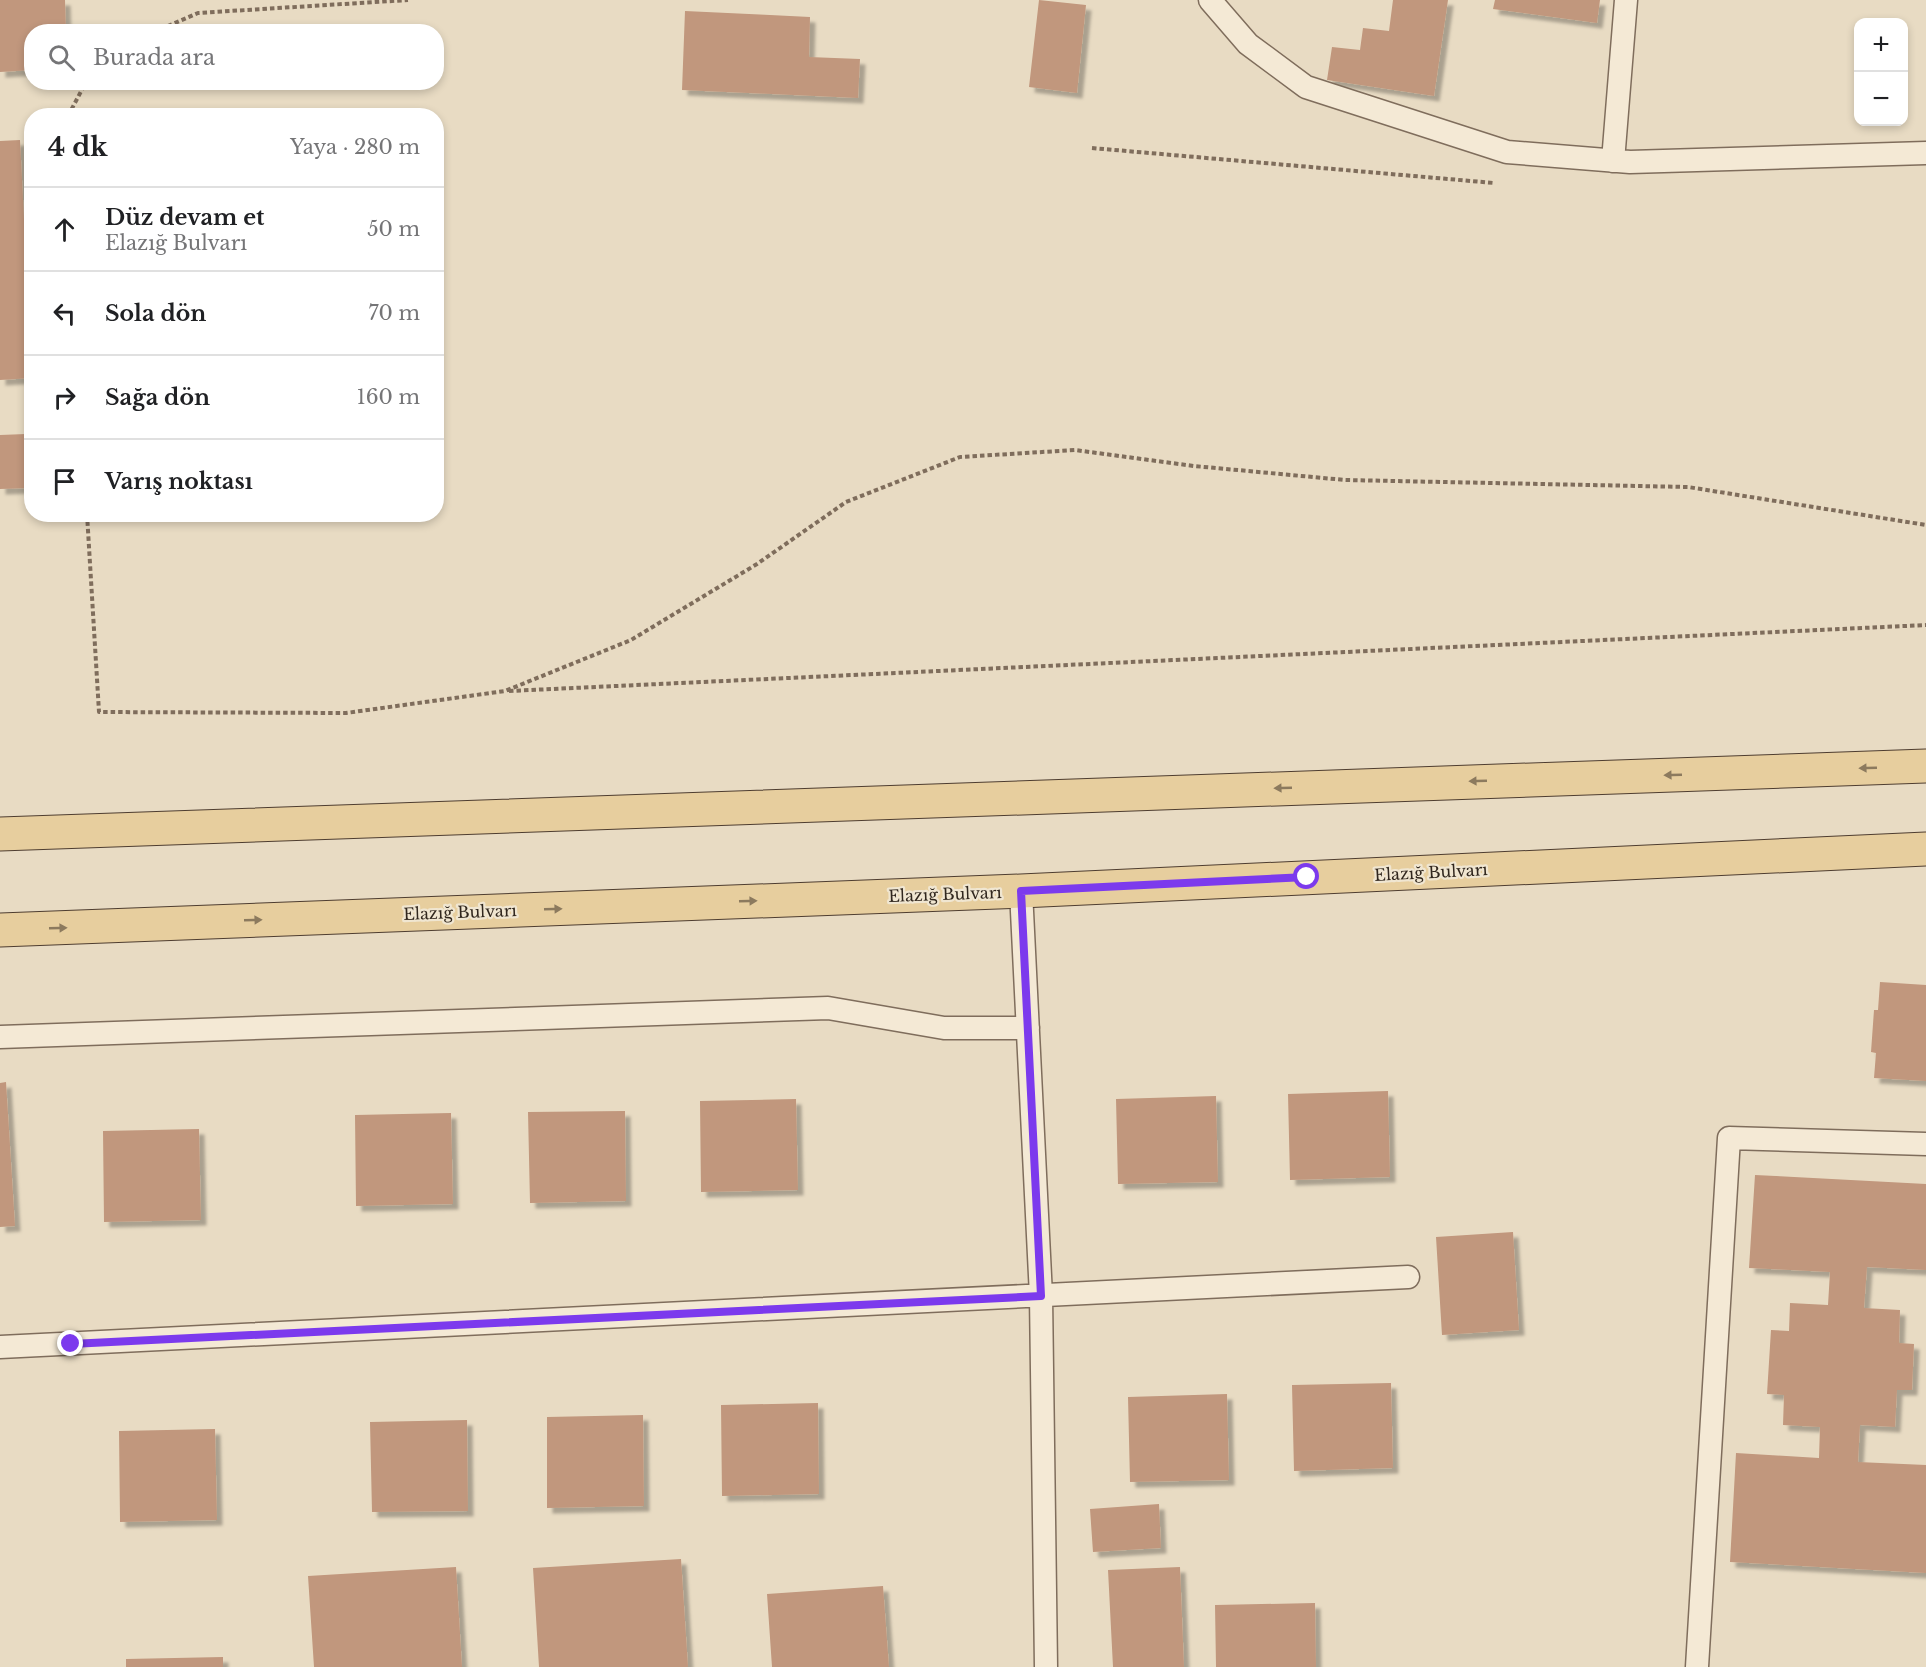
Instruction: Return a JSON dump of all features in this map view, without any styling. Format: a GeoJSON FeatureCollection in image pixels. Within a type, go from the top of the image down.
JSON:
{"type":"FeatureCollection","features":[{"type":"Feature","properties":{"kind":"main road"},"geometry":{"type":"LineString","coordinates":[[0,834],[1926,766]]}},
{"type":"Feature","properties":{"kind":"main road","name":"Elazığ Bulvarı"},"geometry":{"type":"LineString","coordinates":[[0,930],[1021,891],[1926,849]]}},
{"type":"Feature","properties":{"kind":"lane"},"geometry":{"type":"LineString","coordinates":[[1613,161],[1626,0]]}},
{"type":"Feature","properties":{"kind":"lane"},"geometry":{"type":"LineString","coordinates":[[1215,1],[1248,44],[1306,87],[1507,152],[1613,161],[1926,153]]}},
{"type":"Feature","properties":{"kind":"lane"},"geometry":{"type":"LineString","coordinates":[[1021,891],[1041,1296],[1046,1667]]}},
{"type":"Feature","properties":{"kind":"lane"},"geometry":{"type":"LineString","coordinates":[[0,1037],[828,1008],[944,1028],[1028,1029]]}},
{"type":"Feature","properties":{"kind":"lane"},"geometry":{"type":"LineString","coordinates":[[1697,1667],[1729,1138],[1926,1144]]}},
{"type":"Feature","properties":{"kind":"lane"},"geometry":{"type":"LineString","coordinates":[[0,1347],[1408,1277]]}},
{"type":"Feature","properties":{"kind":"path"},"geometry":{"type":"LineString","coordinates":[[173,24],[198,13],[408,0]]}},
{"type":"Feature","properties":{"kind":"path"},"geometry":{"type":"LineString","coordinates":[[72,108],[82,90]]}},
{"type":"Feature","properties":{"kind":"path"},"geometry":{"type":"LineString","coordinates":[[1092,148],[1505,184]]}},
{"type":"Feature","properties":{"kind":"path"},"geometry":{"type":"LineString","coordinates":[[505,691],[631,640],[757,564],[846,502],[960,457],[1075,450],[1194,466],[1345,480],[1688,487],[1926,525]]}},
{"type":"Feature","properties":{"kind":"path"},"geometry":{"type":"LineString","coordinates":[[87,522],[99,712],[346,713],[505,691],[1926,626]]}},
{"type":"Feature","properties":{"kind":"building"},"geometry":{"type":"Polygon","coordinates":[[[0,0],[65,0],[66,24],[24,24],[24,70],[0,72],[0,0]]]}},
{"type":"Feature","properties":{"kind":"building"},"geometry":{"type":"Polygon","coordinates":[[[1039,0],[1086,5],[1077,93],[1029,87],[1039,0]]]}},
{"type":"Feature","properties":{"kind":"building"},"geometry":{"type":"Polygon","coordinates":[[[1393,0],[1448,0],[1434,96],[1327,80],[1332,47],[1360,50],[1363,28],[1389,31],[1393,0]]]}},
{"type":"Feature","properties":{"kind":"building"},"geometry":{"type":"Polygon","coordinates":[[[1495,0],[1600,0],[1597,23],[1493,9],[1495,0]]]}},
{"type":"Feature","properties":{"kind":"building"},"geometry":{"type":"Polygon","coordinates":[[[685,11],[810,17],[809,57],[860,59],[858,98],[682,90],[685,11]]]}},
{"type":"Feature","properties":{"kind":"building"},"geometry":{"type":"Polygon","coordinates":[[[20,140],[24,219],[24,378],[0,380],[0,141],[20,140]]]}},
{"type":"Feature","properties":{"kind":"building"},"geometry":{"type":"Polygon","coordinates":[[[24,434],[24,488],[0,489],[0,435],[24,434]]]}},
{"type":"Feature","properties":{"kind":"building"},"geometry":{"type":"Polygon","coordinates":[[[1880,982],[1926,985],[1926,1081],[1874,1078],[1876,1053],[1871,1052],[1874,1010],[1878,1010],[1880,982]]]}},
{"type":"Feature","properties":{"kind":"building"},"geometry":{"type":"Polygon","coordinates":[[[6,1082],[15,1226],[0,1227],[0,1083],[6,1082]]]}},
{"type":"Feature","properties":{"kind":"building"},"geometry":{"type":"Polygon","coordinates":[[[1388,1091],[1390,1177],[1290,1180],[1288,1094],[1388,1091]]]}},
{"type":"Feature","properties":{"kind":"building"},"geometry":{"type":"Polygon","coordinates":[[[1216,1096],[1218,1182],[1118,1184],[1116,1099],[1216,1096]]]}},
{"type":"Feature","properties":{"kind":"building"},"geometry":{"type":"Polygon","coordinates":[[[796,1099],[798,1190],[701,1192],[700,1101],[796,1099]]]}},
{"type":"Feature","properties":{"kind":"building"},"geometry":{"type":"Polygon","coordinates":[[[625,1111],[626,1201],[530,1203],[528,1112],[625,1111]]]}},
{"type":"Feature","properties":{"kind":"building"},"geometry":{"type":"Polygon","coordinates":[[[451,1113],[453,1204],[356,1206],[355,1115],[451,1113]]]}},
{"type":"Feature","properties":{"kind":"building"},"geometry":{"type":"Polygon","coordinates":[[[199,1129],[201,1220],[104,1222],[103,1131],[199,1129]]]}},
{"type":"Feature","properties":{"kind":"building"},"geometry":{"type":"Polygon","coordinates":[[[1755,1175],[1926,1184],[1926,1270],[1867,1267],[1864,1308],[1900,1310],[1899,1343],[1914,1344],[1912,1390],[1897,1390],[1895,1427],[1860,1425],[1858,1462],[1926,1465],[1926,1573],[1730,1562],[1736,1453],[1819,1458],[1820,1427],[1783,1425],[1784,1395],[1767,1394],[1771,1330],[1789,1331],[1790,1303],[1828,1305],[1830,1272],[1749,1268],[1755,1175]]]}},
{"type":"Feature","properties":{"kind":"building"},"geometry":{"type":"Polygon","coordinates":[[[1513,1232],[1519,1330],[1442,1335],[1436,1237],[1513,1232]]]}},
{"type":"Feature","properties":{"kind":"building"},"geometry":{"type":"Polygon","coordinates":[[[1391,1383],[1393,1468],[1294,1471],[1292,1385],[1391,1383]]]}},
{"type":"Feature","properties":{"kind":"building"},"geometry":{"type":"Polygon","coordinates":[[[1227,1394],[1229,1480],[1130,1482],[1128,1397],[1227,1394]]]}},
{"type":"Feature","properties":{"kind":"building"},"geometry":{"type":"Polygon","coordinates":[[[818,1403],[819,1494],[722,1496],[721,1405],[818,1403]]]}},
{"type":"Feature","properties":{"kind":"building"},"geometry":{"type":"Polygon","coordinates":[[[643,1415],[644,1506],[547,1508],[547,1417],[643,1415]]]}},
{"type":"Feature","properties":{"kind":"building"},"geometry":{"type":"Polygon","coordinates":[[[467,1420],[468,1511],[372,1512],[370,1422],[467,1420]]]}},
{"type":"Feature","properties":{"kind":"building"},"geometry":{"type":"Polygon","coordinates":[[[215,1429],[217,1520],[120,1522],[119,1431],[215,1429]]]}},
{"type":"Feature","properties":{"kind":"building"},"geometry":{"type":"Polygon","coordinates":[[[1159,1504],[1161,1548],[1093,1552],[1090,1509],[1159,1504]]]}},
{"type":"Feature","properties":{"kind":"building"},"geometry":{"type":"Polygon","coordinates":[[[681,1559],[688,1667],[539,1667],[533,1568],[681,1559]]]}},
{"type":"Feature","properties":{"kind":"building"},"geometry":{"type":"Polygon","coordinates":[[[456,1567],[462,1667],[314,1667],[308,1576],[456,1567]]]}},
{"type":"Feature","properties":{"kind":"building"},"geometry":{"type":"Polygon","coordinates":[[[1180,1567],[1184,1667],[1113,1667],[1108,1570],[1180,1567]]]}},
{"type":"Feature","properties":{"kind":"building"},"geometry":{"type":"Polygon","coordinates":[[[883,1586],[889,1667],[772,1667],[767,1594],[883,1586]]]}},
{"type":"Feature","properties":{"kind":"building"},"geometry":{"type":"Polygon","coordinates":[[[1315,1603],[1316,1667],[1216,1667],[1215,1605],[1315,1603]]]}},
{"type":"Feature","properties":{"kind":"building"},"geometry":{"type":"Polygon","coordinates":[[[223,1657],[223,1667],[126,1667],[126,1659],[223,1657]]]}},
{"type":"Feature","properties":{"kind":"route"},"geometry":{"type":"LineString","coordinates":[[71,1344],[1041,1296],[1021,891],[1307,877]]}}]}
